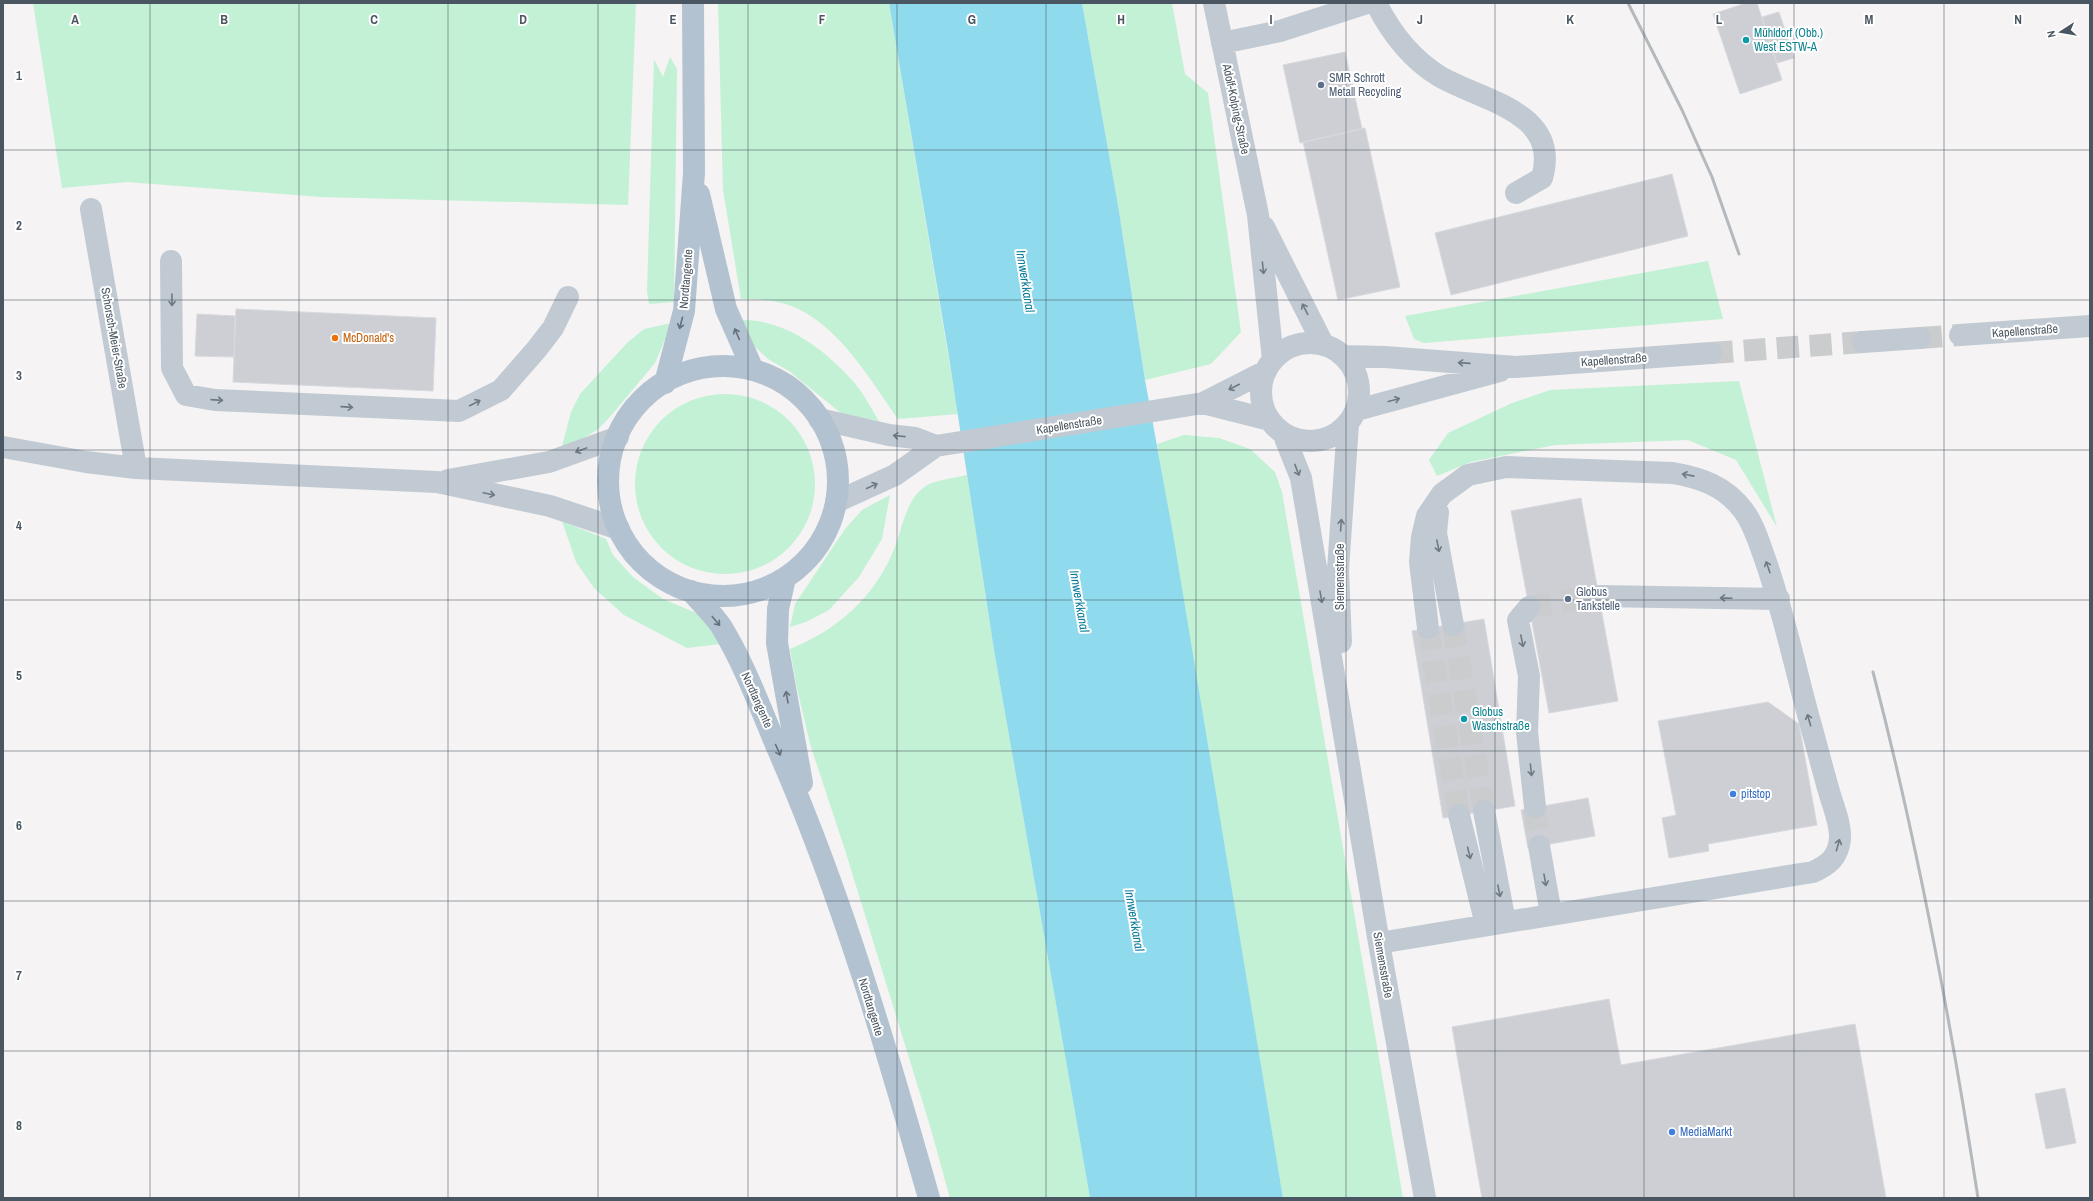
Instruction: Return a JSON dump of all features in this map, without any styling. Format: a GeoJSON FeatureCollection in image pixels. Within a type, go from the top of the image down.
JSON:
{"type":"FeatureCollection","features":[{"type":"Feature","properties":{"kind":"main road","name":"Nordtangente"},"geometry":{"type":"LineString","coordinates":[[665,383],[684,311],[694,173],[693,3]]}},
{"type":"Feature","properties":{"kind":"main road","name":"Nordtangente"},"geometry":{"type":"LineString","coordinates":[[694,173],[726,309],[753,370]]}},
{"type":"Feature","properties":{"kind":"main road","name":"Nordtangente"},"geometry":{"type":"LineString","coordinates":[[710,367],[735,367],[753,370],[769,375],[797,393],[819,419],[830,438],[836,459],[838,480],[836,502],[827,532],[818,546],[809,558],[785,578],[756,592],[740,595],[723,596],[691,591],[661,578],[648,568],[627,543],[619,529],[609,492],[609,474],[612,455],[624,424],[642,401],[665,383],[681,374],[710,367]]}},
{"type":"Feature","properties":{"kind":"main road","name":"Nordtangente"},"geometry":{"type":"LineString","coordinates":[[785,578],[778,609],[777,643],[808,818]]}},
{"type":"Feature","properties":{"kind":"main road","name":"Nordtangente"},"geometry":{"type":"LineString","coordinates":[[691,591],[720,625],[736,652],[808,818],[845,923],[902,1105],[929,1198]]}},
{"type":"Feature","properties":{"kind":"street","name":"Adolf-Kolping-Straße"},"geometry":{"type":"LineString","coordinates":[[1214,3],[1258,215],[1270,365]]}},
{"type":"Feature","properties":{"kind":"street"},"geometry":{"type":"LineString","coordinates":[[1222,43],[1280,31],[1367,3]]}},
{"type":"Feature","properties":{"kind":"street"},"geometry":{"type":"LineString","coordinates":[[1376,3],[1388,28],[1407,51],[1439,76],[1521,114],[1537,133],[1544,148],[1545,166],[1542,178],[1516,193]]}},
{"type":"Feature","properties":{"kind":"street","name":"Schorsch-Meier-Straße"},"geometry":{"type":"LineString","coordinates":[[91,209],[136,468]]}},
{"type":"Feature","properties":{"kind":"street","name":"Adolf-Kolping-Straße"},"geometry":{"type":"LineString","coordinates":[[1258,215],[1323,344]]}},
{"type":"Feature","properties":{"kind":"street"},"geometry":{"type":"LineString","coordinates":[[171,261],[172,368],[186,395],[215,400],[459,411],[501,390],[553,328],[568,297]]}},
{"type":"Feature","properties":{"kind":"street","name":"Kapellenstraße"},"geometry":{"type":"LineString","coordinates":[[1960,335],[2090,326]]}},
{"type":"Feature","properties":{"kind":"street"},"geometry":{"type":"LineString","coordinates":[[1864,342],[1920,338]]}},
{"type":"Feature","properties":{"kind":"street"},"geometry":{"type":"LineString","coordinates":[[1310,342],[1323,344],[1344,356],[1353,367],[1358,381],[1360,396],[1352,417],[1338,433],[1325,439],[1310,442],[1296,439],[1277,427],[1264,409],[1261,396],[1262,383],[1270,365],[1284,350],[1296,345],[1310,342]]}},
{"type":"Feature","properties":{"kind":"street","name":"Kapellenstraße"},"geometry":{"type":"LineString","coordinates":[[1344,356],[1385,357],[1516,367],[1711,353]]}},
{"type":"Feature","properties":{"kind":"street","name":"Kapellenstraße"},"geometry":{"type":"LineString","coordinates":[[836,502],[895,475],[936,446],[1203,403],[1270,365]]}},
{"type":"Feature","properties":{"kind":"street","name":"Kapellenstraße"},"geometry":{"type":"LineString","coordinates":[[1352,417],[1516,367]]}},
{"type":"Feature","properties":{"kind":"street","name":"Kapellenstraße"},"geometry":{"type":"LineString","coordinates":[[1203,403],[1277,427]]}},
{"type":"Feature","properties":{"kind":"street","name":"Siemensstraße"},"geometry":{"type":"LineString","coordinates":[[1344,731],[1338,570],[1352,417]]}},
{"type":"Feature","properties":{"kind":"street"},"geometry":{"type":"LineString","coordinates":[[819,419],[889,435],[915,438],[936,446]]}},
{"type":"Feature","properties":{"kind":"street","name":"Siemensstraße"},"geometry":{"type":"LineString","coordinates":[[1277,427],[1301,478],[1379,943],[1425,1198]]}},
{"type":"Feature","properties":{"kind":"street"},"geometry":{"type":"LineString","coordinates":[[437,482],[549,462],[618,437]]}},
{"type":"Feature","properties":{"kind":"street"},"geometry":{"type":"LineString","coordinates":[[3,447],[86,462],[136,468],[437,482],[550,506],[619,529]]}},
{"type":"Feature","properties":{"kind":"street"},"geometry":{"type":"LineString","coordinates":[[1379,943],[1813,872],[1827,866],[1835,854],[1840,839],[1835,813],[1797,676],[1779,599],[1755,530],[1744,511],[1731,495],[1716,485],[1694,477],[1674,473],[1506,467],[1468,475],[1442,494],[1427,516],[1422,537],[1420,562],[1428,628]]}},
{"type":"Feature","properties":{"kind":"street"},"geometry":{"type":"LineString","coordinates":[[1442,494],[1436,533],[1453,625]]}},
{"type":"Feature","properties":{"kind":"street"},"geometry":{"type":"LineString","coordinates":[[1599,596],[1779,599]]}},
{"type":"Feature","properties":{"kind":"street"},"geometry":{"type":"LineString","coordinates":[[1529,607],[1518,620],[1529,676],[1527,732],[1535,807]]}},
{"type":"Feature","properties":{"kind":"street"},"geometry":{"type":"LineString","coordinates":[[1484,811],[1496,923]]}},
{"type":"Feature","properties":{"kind":"street"},"geometry":{"type":"LineString","coordinates":[[1459,815],[1496,923]]}},
{"type":"Feature","properties":{"kind":"street"},"geometry":{"type":"LineString","coordinates":[[1539,846],[1551,914]]}},
{"type":"Feature","properties":{"kind":"green space"},"geometry":{"type":"Polygon","coordinates":[[[33,3],[636,3],[628,205],[321,197],[127,182],[62,188],[33,3]]]}},
{"type":"Feature","properties":{"kind":"green space"},"geometry":{"type":"Polygon","coordinates":[[[718,3],[889,3],[958,414],[898,419],[854,357],[828,329],[814,318],[798,309],[777,302],[741,299],[723,190],[718,3]]]}},
{"type":"Feature","properties":{"kind":"green space"},"geometry":{"type":"Polygon","coordinates":[[[1082,3],[1172,3],[1185,74],[1208,93],[1241,332],[1211,364],[1145,380],[1118,205],[1082,3]]]}},
{"type":"Feature","properties":{"kind":"green space"},"geometry":{"type":"Polygon","coordinates":[[[670,57],[677,69],[674,302],[649,304],[647,292],[654,59],[663,77],[670,57]]]}},
{"type":"Feature","properties":{"kind":"green space"},"geometry":{"type":"Polygon","coordinates":[[[1708,261],[1723,319],[1424,343],[1414,339],[1405,316],[1708,261]]]}},
{"type":"Feature","properties":{"kind":"green space"},"geometry":{"type":"Polygon","coordinates":[[[740,320],[772,324],[788,330],[816,347],[841,368],[856,385],[879,421],[842,414],[789,371],[768,359],[752,344],[740,320]]]}},
{"type":"Feature","properties":{"kind":"green space"},"geometry":{"type":"Polygon","coordinates":[[[672,323],[655,363],[609,418],[597,430],[581,440],[562,446],[571,412],[580,394],[627,343],[644,329],[672,323]]]}},
{"type":"Feature","properties":{"kind":"green space"},"geometry":{"type":"Polygon","coordinates":[[[1739,381],[1777,527],[1736,460],[1688,440],[1555,445],[1471,462],[1437,476],[1429,460],[1448,433],[1512,403],[1550,390],[1739,381]]]}},
{"type":"Feature","properties":{"kind":"green space"},"geometry":{"type":"Polygon","coordinates":[[[725,394],[742,396],[759,401],[775,409],[794,427],[800,434],[811,458],[815,484],[813,501],[808,518],[800,534],[782,553],[775,559],[751,570],[725,574],[708,572],[691,567],[675,559],[656,541],[650,534],[639,510],[635,484],[637,467],[642,450],[650,434],[668,415],[675,409],[699,398],[725,394]]]}},
{"type":"Feature","properties":{"kind":"green space"},"geometry":{"type":"Polygon","coordinates":[[[1184,435],[1219,438],[1250,449],[1275,472],[1282,492],[1403,1198],[1283,1198],[1157,444],[1184,435]]]}},
{"type":"Feature","properties":{"kind":"green space"},"geometry":{"type":"Polygon","coordinates":[[[967,475],[994,650],[1090,1198],[950,1198],[930,1126],[845,850],[810,744],[796,684],[790,649],[824,632],[853,609],[866,596],[887,565],[910,505],[920,491],[934,482],[967,475]]]}},
{"type":"Feature","properties":{"kind":"green space"},"geometry":{"type":"Polygon","coordinates":[[[890,495],[882,539],[859,577],[829,610],[806,622],[790,627],[795,604],[845,529],[862,510],[890,495]]]}},
{"type":"Feature","properties":{"kind":"green space"},"geometry":{"type":"Polygon","coordinates":[[[562,521],[606,539],[613,555],[633,577],[663,599],[701,615],[720,644],[687,648],[624,615],[594,588],[576,562],[562,521]]]}},
{"type":"Feature","properties":{"kind":"water","name":"Innwerkkanal"},"geometry":{"type":"Polygon","coordinates":[[[889,3],[1082,3],[1118,205],[1145,380],[1173,534],[1283,1198],[1090,1198],[994,650],[948,351],[889,3]]]}},
{"type":"Feature","properties":{"kind":"building","name":"Mühldorf (Obb.) West ESTW-A"},"geometry":{"type":"Polygon","coordinates":[[[1746,3],[1757,3],[1782,80],[1740,94],[1713,14],[1746,3]]]}},
{"type":"Feature","properties":{"kind":"building"},"geometry":{"type":"Polygon","coordinates":[[[1779,12],[1794,58],[1777,63],[1762,17],[1779,12]]]}},
{"type":"Feature","properties":{"kind":"building"},"geometry":{"type":"Polygon","coordinates":[[[1345,52],[1362,129],[1300,143],[1283,65],[1345,52]]]}},
{"type":"Feature","properties":{"kind":"building"},"geometry":{"type":"Polygon","coordinates":[[[1365,128],[1400,287],[1338,300],[1303,142],[1365,128]]]}},
{"type":"Feature","properties":{"kind":"building"},"geometry":{"type":"Polygon","coordinates":[[[1672,174],[1688,236],[1451,295],[1435,233],[1672,174]]]}},
{"type":"Feature","properties":{"kind":"building","name":"McDonald's"},"geometry":{"type":"Polygon","coordinates":[[[236,309],[436,318],[433,391],[233,382],[236,309]]]}},
{"type":"Feature","properties":{"kind":"building"},"geometry":{"type":"Polygon","coordinates":[[[197,314],[235,316],[234,357],[195,356],[197,314]]]}},
{"type":"Feature","properties":{"kind":"building"},"geometry":{"type":"Polygon","coordinates":[[[1581,498],[1618,701],[1549,713],[1511,511],[1581,498]]]}},
{"type":"Feature","properties":{"kind":"building","name":"Globus Waschstraße"},"geometry":{"type":"Polygon","coordinates":[[[1484,619],[1515,806],[1443,818],[1412,631],[1484,619]]]}},
{"type":"Feature","properties":{"kind":"building"},"geometry":{"type":"Polygon","coordinates":[[[1768,702],[1799,724],[1817,825],[1708,844],[1709,851],[1669,858],[1662,818],[1676,815],[1658,721],[1768,702]]]}},
{"type":"Feature","properties":{"kind":"building"},"geometry":{"type":"Polygon","coordinates":[[[1588,798],[1595,836],[1528,848],[1521,810],[1588,798]]]}},
{"type":"Feature","properties":{"kind":"building","name":"MediaMarkt"},"geometry":{"type":"Polygon","coordinates":[[[1609,999],[1621,1065],[1855,1024],[1886,1198],[1482,1198],[1452,1027],[1609,999]]]}},
{"type":"Feature","properties":{"kind":"building"},"geometry":{"type":"Polygon","coordinates":[[[2065,1088],[2076,1143],[2046,1149],[2035,1094],[2065,1088]]]}},
{"type":"Feature","properties":{"kind":"tunnel"},"geometry":{"type":"LineString","coordinates":[[1920,338],[1960,335]]}},
{"type":"Feature","properties":{"kind":"tunnel"},"geometry":{"type":"LineString","coordinates":[[1711,353],[1863,342]]}},
{"type":"Feature","properties":{"kind":"tunnel"},"geometry":{"type":"LineString","coordinates":[[1529,607],[1599,596]]}},
{"type":"Feature","properties":{"kind":"tunnel"},"geometry":{"type":"LineString","coordinates":[[1453,625],[1484,811]]}},
{"type":"Feature","properties":{"kind":"tunnel"},"geometry":{"type":"LineString","coordinates":[[1428,628],[1459,815]]}},
{"type":"Feature","properties":{"kind":"tunnel"},"geometry":{"type":"LineString","coordinates":[[1535,807],[1539,846]]}},
{"type":"Feature","properties":{"kind":"railway"},"geometry":{"type":"LineString","coordinates":[[1628,3],[1682,110],[1712,177],[1739,254]]}},
{"type":"Feature","properties":{"kind":"railway"},"geometry":{"type":"LineString","coordinates":[[1873,672],[1905,802],[1919,868],[1957,1066],[1978,1198]]}},
{"type":"Feature","properties":{"kind":"place","name":"Mühldorf (Obb.) West ESTW-A"},"geometry":{"type":"Point","coordinates":[1746,40]}},
{"type":"Feature","properties":{"kind":"place","name":"SMR Schrott Metall Recycling"},"geometry":{"type":"Point","coordinates":[1321,85]}},
{"type":"Feature","properties":{"kind":"place","name":"McDonald's"},"geometry":{"type":"Point","coordinates":[335,338]}},
{"type":"Feature","properties":{"kind":"place","name":"Globus Tankstelle"},"geometry":{"type":"Point","coordinates":[1568,599]}},
{"type":"Feature","properties":{"kind":"place","name":"Globus Waschstraße"},"geometry":{"type":"Point","coordinates":[1464,719]}},
{"type":"Feature","properties":{"kind":"place","name":"pitstop"},"geometry":{"type":"Point","coordinates":[1733,794]}},
{"type":"Feature","properties":{"kind":"place","name":"MediaMarkt"},"geometry":{"type":"Point","coordinates":[1672,1132]}}]}
